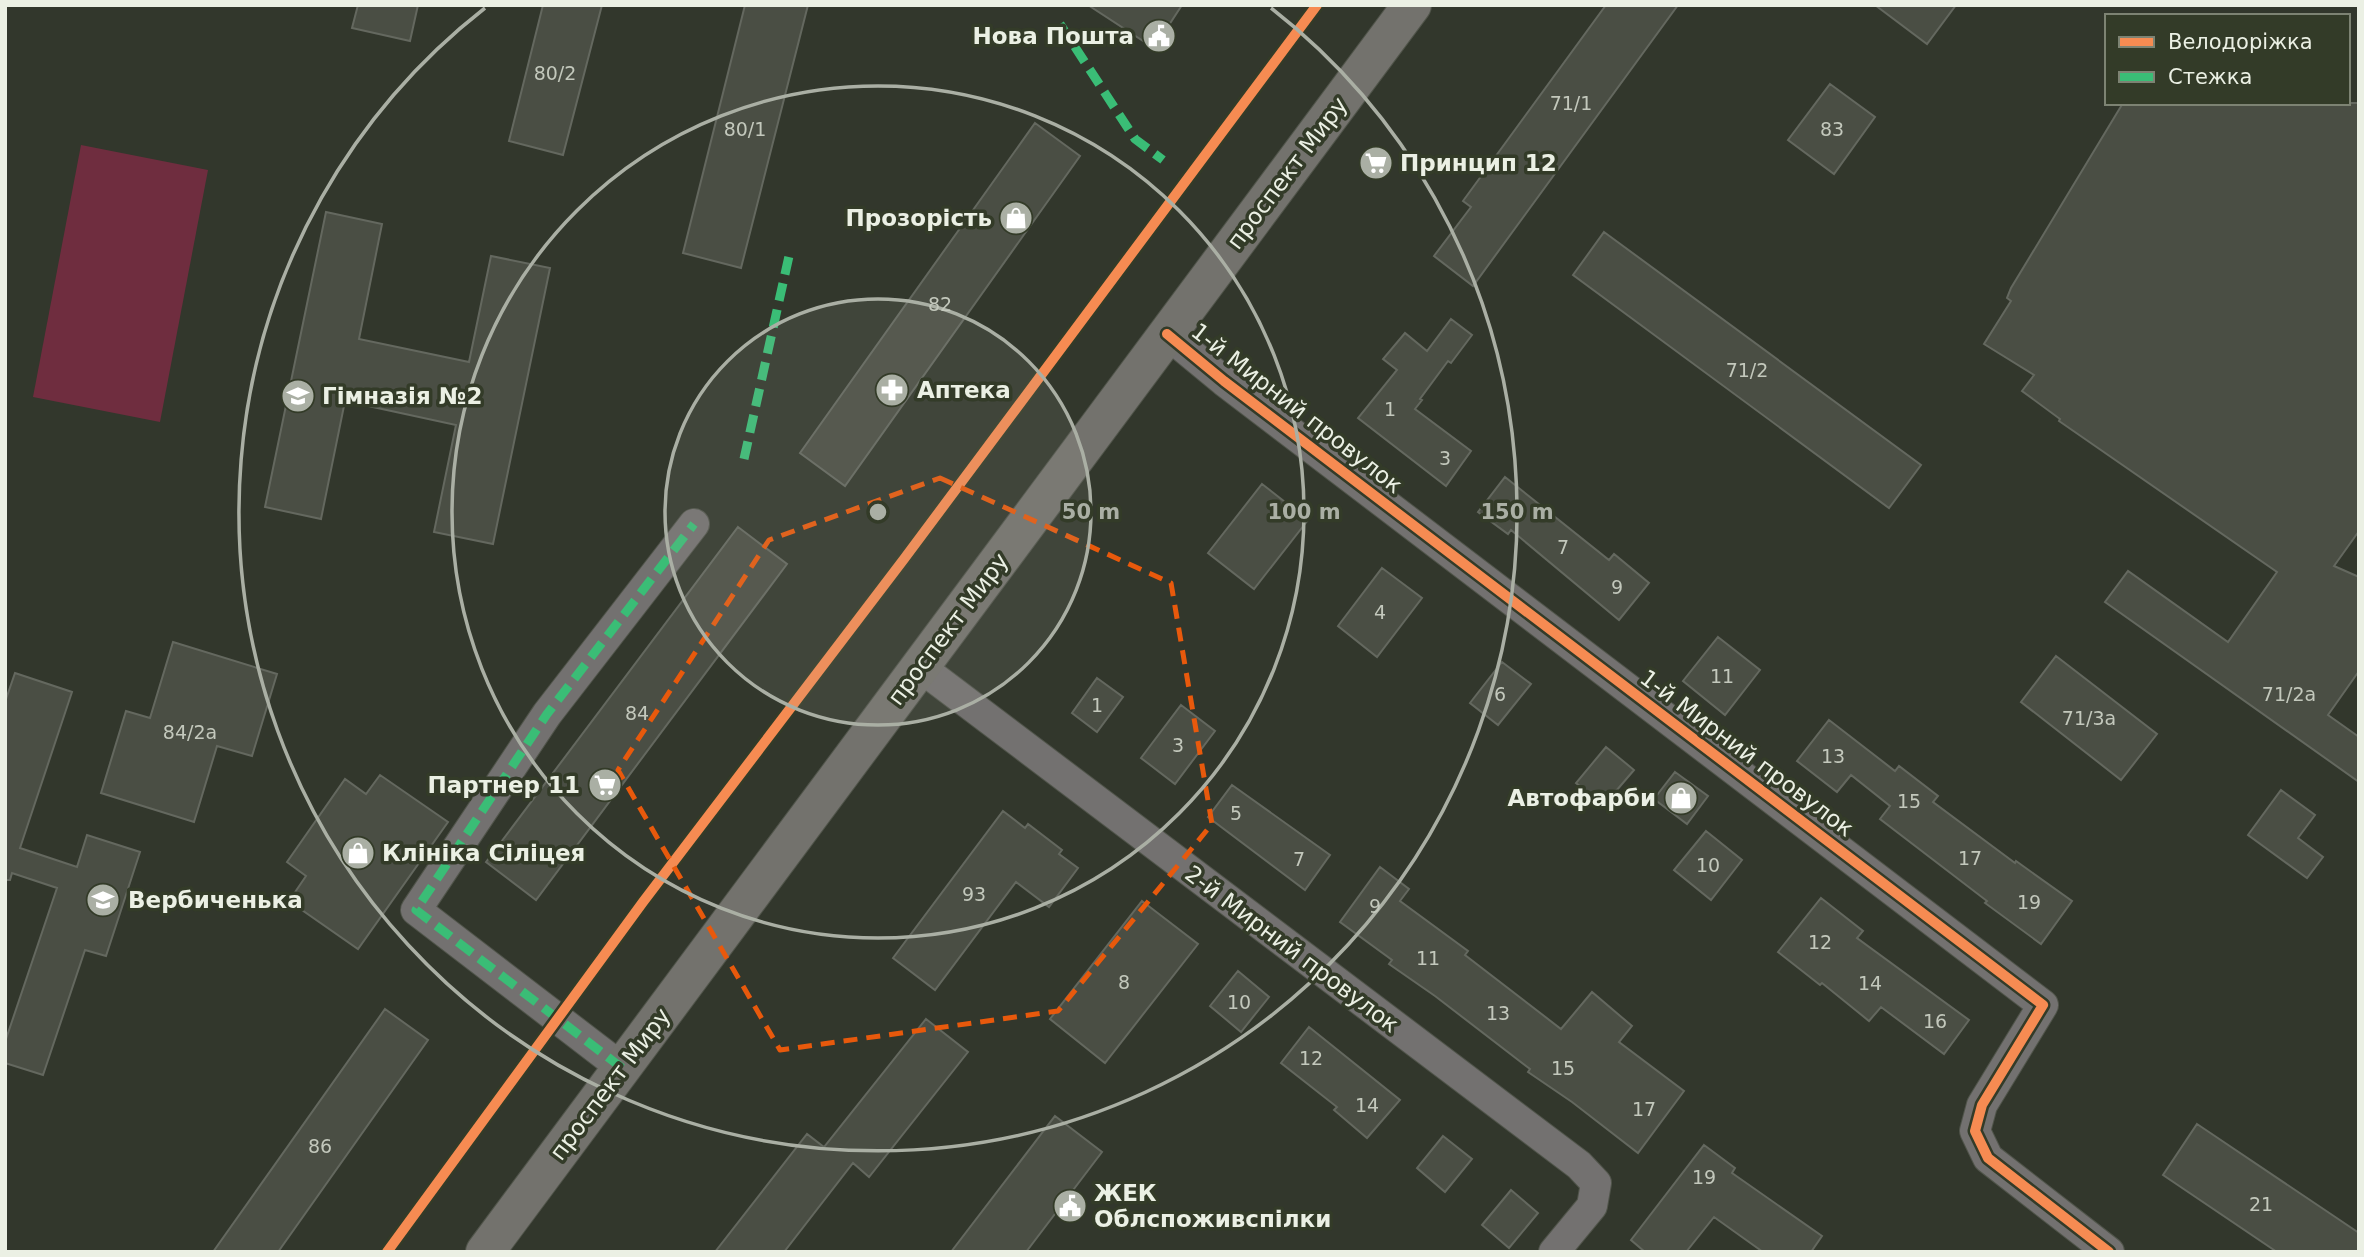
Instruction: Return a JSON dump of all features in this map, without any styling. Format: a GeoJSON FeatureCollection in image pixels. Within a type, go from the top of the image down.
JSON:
{"type":"FeatureCollection","features":[{"type":"Feature","properties":{"kind":"main road","name":"проспект Миру"},"geometry":{"type":"LineString","coordinates":[[485,1252],[1412,5]]}},
{"type":"Feature","properties":{"kind":"street","name":"1-й Мирний провулок"},"geometry":{"type":"LineString","coordinates":[[1167,334],[1224,381],[2043,1005],[1982,1105],[1975,1131],[1988,1158],[2109,1252]]}},
{"type":"Feature","properties":{"kind":"street"},"geometry":{"type":"LineString","coordinates":[[622,1068],[416,910],[547,714],[694,524]]}},
{"type":"Feature","properties":{"kind":"street","name":"2-й Мирний провулок"},"geometry":{"type":"LineString","coordinates":[[920,667],[1579,1165],[1596,1183],[1592,1206],[1554,1252]]}},
{"type":"Feature","properties":{"kind":"highlighted area"},"geometry":{"type":"Polygon","coordinates":[[[940,478],[1171,583],[1212,824],[1058,1011],[780,1050],[618,770],[769,540],[940,478]]]}},
{"type":"Feature","properties":{"kind":"shaded area"},"geometry":{"type":"Polygon","coordinates":[[[81,145],[208,170],[160,422],[33,397],[81,145]]]}},
{"type":"Feature","properties":{"kind":"building"},"geometry":{"type":"Polygon","coordinates":[[[358,5],[418,5],[410,41],[352,28],[358,5]]]}},
{"type":"Feature","properties":{"kind":"building"},"geometry":{"type":"Polygon","coordinates":[[[543,5],[602,5],[563,155],[509,141],[543,5]]]}},
{"type":"Feature","properties":{"kind":"building"},"geometry":{"type":"Polygon","coordinates":[[[745,5],[808,5],[741,268],[683,253],[745,5]]]}},
{"type":"Feature","properties":{"kind":"building"},"geometry":{"type":"Polygon","coordinates":[[[1088,5],[1182,5],[1154,48],[1088,5]]]}},
{"type":"Feature","properties":{"kind":"building"},"geometry":{"type":"Polygon","coordinates":[[[1606,5],[1678,5],[1473,286],[1434,256],[1471,207],[1463,201],[1606,5]]]}},
{"type":"Feature","properties":{"kind":"building"},"geometry":{"type":"Polygon","coordinates":[[[1875,5],[1956,5],[1927,44],[1875,5]]]}},
{"type":"Feature","properties":{"kind":"building"},"geometry":{"type":"Polygon","coordinates":[[[1830,84],[1875,117],[1834,174],[1788,140],[1830,84]]]}},
{"type":"Feature","properties":{"kind":"building"},"geometry":{"type":"Polygon","coordinates":[[[2359,103],[2359,531],[2334,566],[2359,577],[2359,671],[2328,715],[2359,737],[2359,782],[2105,602],[2128,571],[2228,642],[2277,572],[2059,421],[2060,419],[2022,391],[2034,375],[1984,344],[2011,301],[2007,298],[2122,105],[2359,103]]]}},
{"type":"Feature","properties":{"kind":"building"},"geometry":{"type":"Polygon","coordinates":[[[1035,123],[1080,156],[845,486],[800,453],[1035,123]]]}},
{"type":"Feature","properties":{"kind":"building"},"geometry":{"type":"Polygon","coordinates":[[[326,212],[382,224],[359,339],[469,362],[491,256],[550,268],[493,544],[434,532],[456,425],[345,401],[321,519],[265,507],[326,212]]]}},
{"type":"Feature","properties":{"kind":"building"},"geometry":{"type":"Polygon","coordinates":[[[1604,232],[1921,465],[1889,508],[1573,275],[1604,232]]]}},
{"type":"Feature","properties":{"kind":"building"},"geometry":{"type":"Polygon","coordinates":[[[1451,319],[1472,335],[1451,363],[1448,361],[1415,409],[1471,451],[1446,486],[1358,418],[1397,370],[1383,359],[1405,333],[1427,351],[1451,319]]]}},
{"type":"Feature","properties":{"kind":"building"},"geometry":{"type":"Polygon","coordinates":[[[1505,477],[1609,560],[1614,554],[1649,583],[1619,620],[1511,530],[1508,534],[1478,512],[1505,477]]]}},
{"type":"Feature","properties":{"kind":"building"},"geometry":{"type":"Polygon","coordinates":[[[1262,484],[1308,520],[1254,589],[1208,553],[1262,484]]]}},
{"type":"Feature","properties":{"kind":"building"},"geometry":{"type":"Polygon","coordinates":[[[738,527],[787,564],[536,900],[486,862],[738,527]]]}},
{"type":"Feature","properties":{"kind":"building"},"geometry":{"type":"Polygon","coordinates":[[[1382,568],[1422,598],[1377,657],[1338,626],[1382,568]]]}},
{"type":"Feature","properties":{"kind":"building"},"geometry":{"type":"Polygon","coordinates":[[[1718,637],[1760,670],[1725,715],[1683,681],[1718,637]]]}},
{"type":"Feature","properties":{"kind":"building"},"geometry":{"type":"Polygon","coordinates":[[[173,642],[277,674],[252,756],[217,746],[194,822],[101,793],[126,711],[150,718],[173,642]]]}},
{"type":"Feature","properties":{"kind":"building"},"geometry":{"type":"Polygon","coordinates":[[[2056,656],[2157,734],[2121,780],[2021,702],[2056,656]]]}},
{"type":"Feature","properties":{"kind":"building"},"geometry":{"type":"Polygon","coordinates":[[[1502,662],[1531,684],[1498,725],[1470,703],[1502,662]]]}},
{"type":"Feature","properties":{"kind":"building"},"geometry":{"type":"Polygon","coordinates":[[[15,673],[72,692],[20,848],[77,867],[87,835],[140,852],[106,956],[85,950],[43,1075],[5,1063],[5,1042],[57,888],[12,873],[10,880],[5,880],[5,702],[15,673]]]}},
{"type":"Feature","properties":{"kind":"building"},"geometry":{"type":"Polygon","coordinates":[[[1097,678],[1123,697],[1097,732],[1072,713],[1097,678]]]}},
{"type":"Feature","properties":{"kind":"building"},"geometry":{"type":"Polygon","coordinates":[[[1181,705],[1215,731],[1175,784],[1141,758],[1181,705]]]}},
{"type":"Feature","properties":{"kind":"building"},"geometry":{"type":"Polygon","coordinates":[[[1829,720],[1895,771],[1899,766],[1938,796],[1933,802],[2015,863],[2016,861],[2072,901],[2041,944],[1880,819],[1890,806],[1851,775],[1837,792],[1797,761],[1829,720]]]}},
{"type":"Feature","properties":{"kind":"building"},"geometry":{"type":"Polygon","coordinates":[[[1606,747],[1634,770],[1604,805],[1576,783],[1606,747]]]}},
{"type":"Feature","properties":{"kind":"building"},"geometry":{"type":"Polygon","coordinates":[[[1675,772],[1708,796],[1687,824],[1654,799],[1675,772]]]}},
{"type":"Feature","properties":{"kind":"building"},"geometry":{"type":"Polygon","coordinates":[[[380,775],[448,822],[358,949],[289,901],[306,876],[287,862],[345,779],[366,794],[380,775]]]}},
{"type":"Feature","properties":{"kind":"building"},"geometry":{"type":"Polygon","coordinates":[[[1232,785],[1330,855],[1305,890],[1208,817],[1232,785]]]}},
{"type":"Feature","properties":{"kind":"building"},"geometry":{"type":"Polygon","coordinates":[[[2281,790],[2315,815],[2298,838],[2323,857],[2307,878],[2248,835],[2281,790]]]}},
{"type":"Feature","properties":{"kind":"building"},"geometry":{"type":"Polygon","coordinates":[[[1003,811],[1025,828],[1028,824],[1062,850],[1059,854],[1078,868],[1049,907],[1016,882],[935,990],[893,958],[1003,811]]]}},
{"type":"Feature","properties":{"kind":"building"},"geometry":{"type":"Polygon","coordinates":[[[1706,831],[1742,860],[1711,900],[1674,870],[1706,831]]]}},
{"type":"Feature","properties":{"kind":"building"},"geometry":{"type":"Polygon","coordinates":[[[1380,867],[1409,889],[1400,901],[1468,951],[1465,955],[1561,1029],[1592,992],[1632,1026],[1619,1042],[1684,1091],[1638,1153],[1528,1072],[1530,1069],[1389,964],[1392,960],[1340,922],[1380,867]]]}},
{"type":"Feature","properties":{"kind":"building"},"geometry":{"type":"Polygon","coordinates":[[[1821,898],[1863,931],[1857,938],[1969,1020],[1944,1054],[1881,1007],[1869,1021],[1778,952],[1821,898]]]}},
{"type":"Feature","properties":{"kind":"building"},"geometry":{"type":"Polygon","coordinates":[[[1142,901],[1198,944],[1105,1063],[1050,1019],[1142,901]]]}},
{"type":"Feature","properties":{"kind":"building"},"geometry":{"type":"Polygon","coordinates":[[[1238,971],[1269,997],[1241,1032],[1210,1006],[1238,971]]]}},
{"type":"Feature","properties":{"kind":"building"},"geometry":{"type":"Polygon","coordinates":[[[385,1009],[428,1040],[278,1252],[213,1252],[385,1009]]]}},
{"type":"Feature","properties":{"kind":"building"},"geometry":{"type":"Polygon","coordinates":[[[926,1019],[968,1052],[869,1177],[853,1163],[784,1252],[715,1252],[807,1134],[824,1147],[926,1019]]]}},
{"type":"Feature","properties":{"kind":"building"},"geometry":{"type":"Polygon","coordinates":[[[1309,1027],[1400,1100],[1367,1138],[1334,1110],[1337,1107],[1281,1063],[1309,1027]]]}},
{"type":"Feature","properties":{"kind":"building"},"geometry":{"type":"Polygon","coordinates":[[[1055,1116],[1102,1152],[1026,1252],[951,1252],[1055,1116]]]}},
{"type":"Feature","properties":{"kind":"building"},"geometry":{"type":"Polygon","coordinates":[[[2197,1124],[2359,1233],[2359,1252],[2277,1252],[2163,1175],[2197,1124]]]}},
{"type":"Feature","properties":{"kind":"building"},"geometry":{"type":"Polygon","coordinates":[[[1443,1136],[1472,1159],[1445,1192],[1417,1168],[1443,1136]]]}},
{"type":"Feature","properties":{"kind":"building"},"geometry":{"type":"Polygon","coordinates":[[[1704,1145],[1735,1168],[1732,1173],[1822,1236],[1811,1252],[1763,1252],[1714,1217],[1686,1252],[1645,1252],[1631,1240],[1704,1145]]]}},
{"type":"Feature","properties":{"kind":"building"},"geometry":{"type":"Polygon","coordinates":[[[1511,1190],[1538,1213],[1509,1248],[1482,1225],[1511,1190]]]}},
{"type":"Feature","properties":{"kind":"marked path"},"geometry":{"type":"LineString","coordinates":[[1060,24],[1135,139],[1163,160]]}},
{"type":"Feature","properties":{"kind":"marked path"},"geometry":{"type":"LineString","coordinates":[[744,459],[789,256]]}},
{"type":"Feature","properties":{"kind":"marked path"},"geometry":{"type":"LineString","coordinates":[[622,1068],[416,910],[547,714],[694,524]]}},
{"type":"Feature","properties":{"kind":"cycle path"},"geometry":{"type":"LineString","coordinates":[[387,1252],[643,902],[904,559],[1317,5]]}},
{"type":"Feature","properties":{"kind":"cycle path"},"geometry":{"type":"LineString","coordinates":[[1167,334],[1224,381],[2043,1005],[1982,1105],[1975,1131],[1988,1158],[2109,1252]]}},
{"type":"Feature","properties":{"kind":"place","name":"Нова Пошта"},"geometry":{"type":"Point","coordinates":[1159,36]}},
{"type":"Feature","properties":{"kind":"place","name":"Принцип 12"},"geometry":{"type":"Point","coordinates":[1376,163]}},
{"type":"Feature","properties":{"kind":"place","name":"Прозорість"},"geometry":{"type":"Point","coordinates":[1016,218]}},
{"type":"Feature","properties":{"kind":"place","name":"Аптека"},"geometry":{"type":"Point","coordinates":[892,390]}},
{"type":"Feature","properties":{"kind":"place","name":"Гімназія №2"},"geometry":{"type":"Point","coordinates":[298,396]}},
{"type":"Feature","properties":{"kind":"place","name":"Партнер 11"},"geometry":{"type":"Point","coordinates":[605,785]}},
{"type":"Feature","properties":{"kind":"place","name":"Автофарби"},"geometry":{"type":"Point","coordinates":[1681,798]}},
{"type":"Feature","properties":{"kind":"place","name":"Клініка Сіліцея"},"geometry":{"type":"Point","coordinates":[358,853]}},
{"type":"Feature","properties":{"kind":"place","name":"Вербиченька"},"geometry":{"type":"Point","coordinates":[103,900]}},
{"type":"Feature","properties":{"kind":"place","name":"ЖЕК Облспоживспілки"},"geometry":{"type":"Point","coordinates":[1070,1206]}}]}
